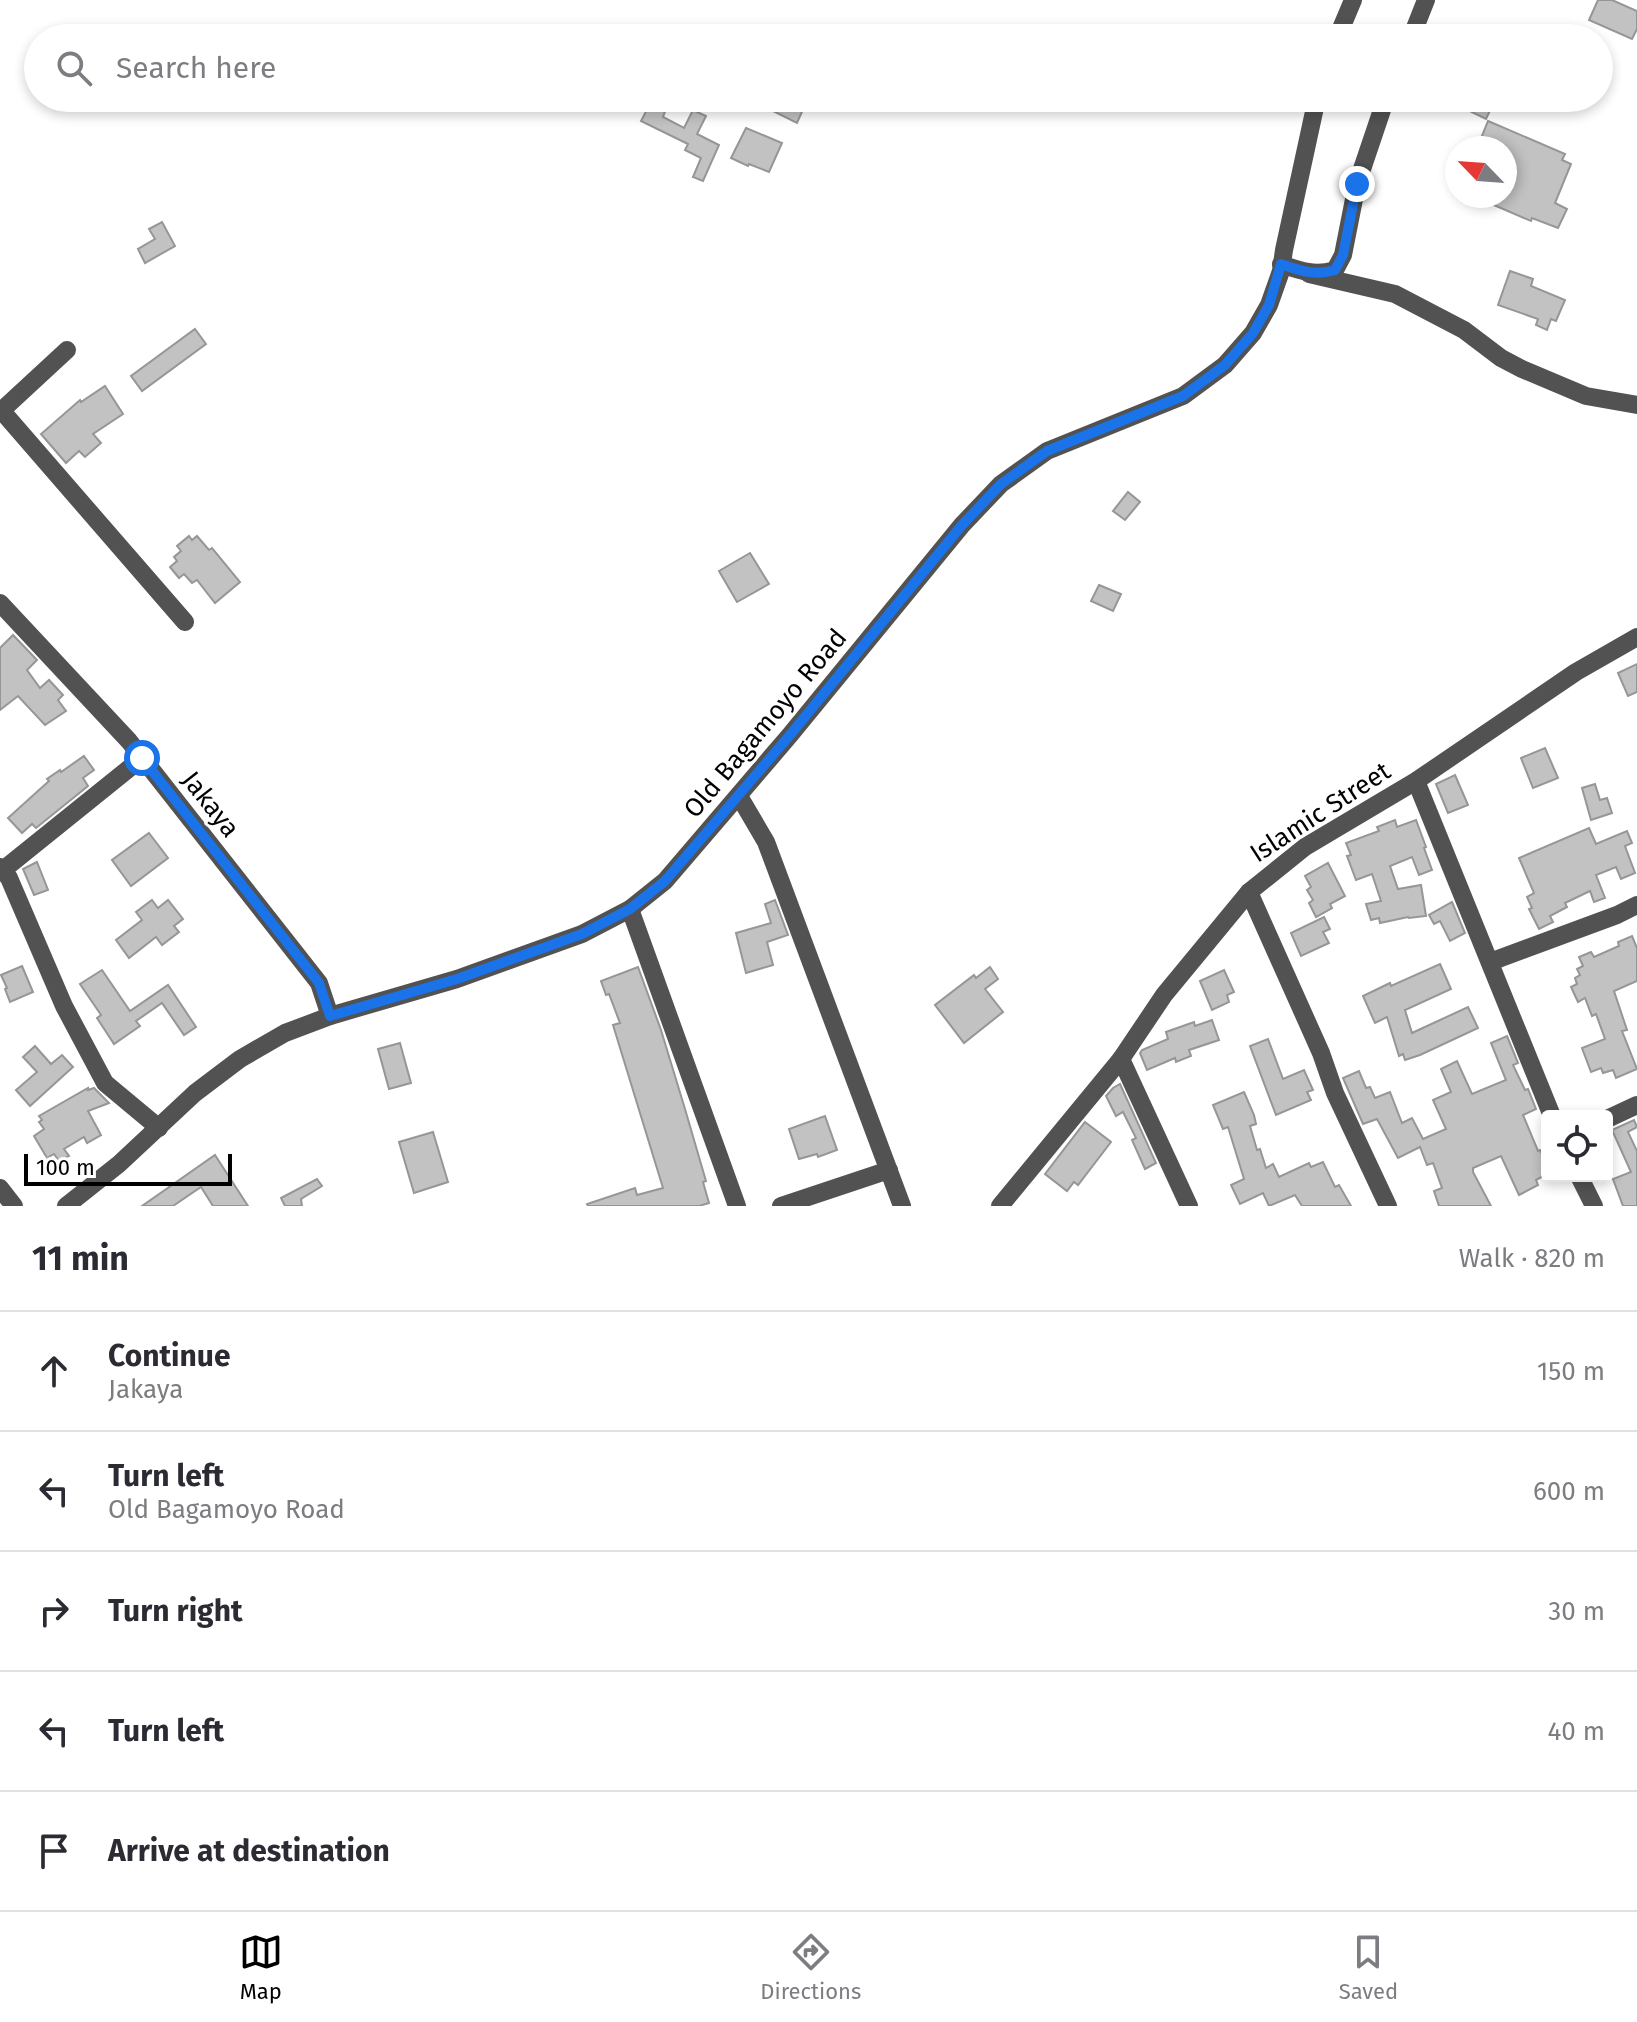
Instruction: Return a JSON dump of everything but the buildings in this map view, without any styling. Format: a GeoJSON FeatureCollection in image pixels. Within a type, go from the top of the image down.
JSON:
{"type":"FeatureCollection","features":[{"type":"Feature","properties":{"kind":"street"},"geometry":{"type":"LineString","coordinates":[[1343,24],[1353,0]]}},
{"type":"Feature","properties":{"kind":"street"},"geometry":{"type":"LineString","coordinates":[[1417,24],[1426,0]]}},
{"type":"Feature","properties":{"kind":"street","name":"Old Bagamoyo Road"},"geometry":{"type":"LineString","coordinates":[[66,1206],[119,1164],[195,1093],[240,1059],[285,1033],[330,1016],[457,979],[582,934],[630,909],[665,881],[962,525],[1001,484],[1047,451],[1183,396],[1225,365],[1253,333],[1269,305],[1281,264],[1314,112]]}},
{"type":"Feature","properties":{"kind":"street"},"geometry":{"type":"LineString","coordinates":[[1309,274],[1335,270],[1343,255],[1357,184],[1381,112]]}},
{"type":"Feature","properties":{"kind":"street"},"geometry":{"type":"LineString","coordinates":[[1281,264],[1309,274],[1395,294],[1464,330],[1501,358],[1522,369],[1586,396],[1637,405]]}},
{"type":"Feature","properties":{"kind":"street"},"geometry":{"type":"LineString","coordinates":[[67,350],[1,411],[185,622]]}},
{"type":"Feature","properties":{"kind":"street","name":"Jakaya"},"geometry":{"type":"LineString","coordinates":[[0,603],[142,758],[319,983],[330,1016]]}},
{"type":"Feature","properties":{"kind":"street","name":"Islamic Street"},"geometry":{"type":"LineString","coordinates":[[1000,1206],[1121,1059],[1164,995],[1249,892],[1305,847],[1416,781],[1576,672],[1637,637]]}},
{"type":"Feature","properties":{"kind":"street"},"geometry":{"type":"LineString","coordinates":[[142,758],[1,869],[9,878],[64,1006],[105,1083],[159,1128]]}},
{"type":"Feature","properties":{"kind":"street"},"geometry":{"type":"LineString","coordinates":[[1416,781],[1550,1110]]}},
{"type":"Feature","properties":{"kind":"street"},"geometry":{"type":"LineString","coordinates":[[739,796],[766,842],[902,1206]]}},
{"type":"Feature","properties":{"kind":"street"},"geometry":{"type":"LineString","coordinates":[[1249,892],[1321,1053],[1335,1093],[1388,1206]]}},
{"type":"Feature","properties":{"kind":"street"},"geometry":{"type":"LineString","coordinates":[[1490,962],[1637,905]]}},
{"type":"Feature","properties":{"kind":"street"},"geometry":{"type":"LineString","coordinates":[[630,909],[737,1206]]}},
{"type":"Feature","properties":{"kind":"street"},"geometry":{"type":"LineString","coordinates":[[1121,1059],[1189,1206]]}},
{"type":"Feature","properties":{"kind":"street"},"geometry":{"type":"LineString","coordinates":[[1613,1116],[1637,1105]]}},
{"type":"Feature","properties":{"kind":"street"},"geometry":{"type":"LineString","coordinates":[[781,1206],[889,1170]]}},
{"type":"Feature","properties":{"kind":"street"},"geometry":{"type":"LineString","coordinates":[[1582,1182],[1594,1206]]}},
{"type":"Feature","properties":{"kind":"street"},"geometry":{"type":"LineString","coordinates":[[0,1188],[14,1206]]}},
{"type":"Feature","properties":{"kind":"route"},"geometry":{"type":"LineString","coordinates":[[142,758],[319,983],[330,1016],[457,979],[582,934],[630,909],[665,881],[790,735],[962,525],[1001,484],[1047,451],[1183,396],[1225,365],[1253,333],[1269,305],[1281,264],[1309,274],[1335,270],[1343,255],[1357,184]]}}]}
